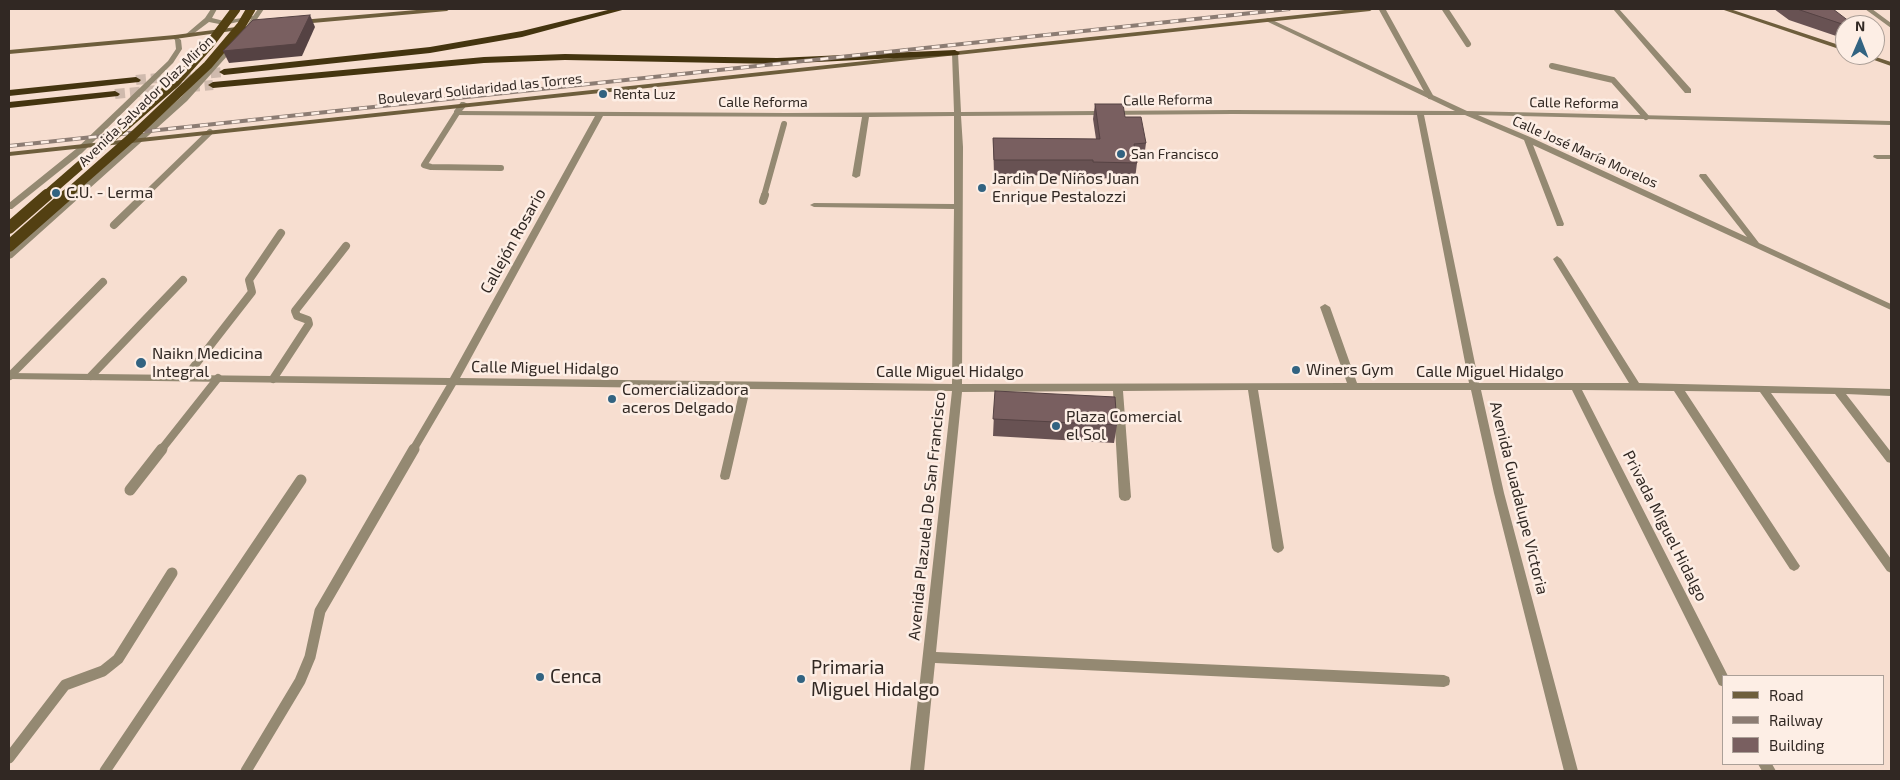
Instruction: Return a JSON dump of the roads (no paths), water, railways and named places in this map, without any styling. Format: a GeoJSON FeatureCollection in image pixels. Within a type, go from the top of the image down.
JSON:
{"type":"FeatureCollection","features":[{"type":"Feature","properties":{"kind":"highway"},"geometry":{"type":"LineString","coordinates":[[224,72],[430,50],[522,34],[622,9]]}},
{"type":"Feature","properties":{"kind":"highway","name":"Boulevard Solidaridad las Torres"},"geometry":{"type":"LineString","coordinates":[[214,85],[484,60],[564,57],[777,61],[955,53]]}},
{"type":"Feature","properties":{"kind":"highway"},"geometry":{"type":"LineString","coordinates":[[9,93],[136,80]]}},
{"type":"Feature","properties":{"kind":"highway"},"geometry":{"type":"LineString","coordinates":[[9,105],[115,94]]}},
{"type":"Feature","properties":{"kind":"main road","name":"Avenida Salvador Díaz Mirón"},"geometry":{"type":"LineString","coordinates":[[9,228],[176,82],[209,45],[236,9]]}},
{"type":"Feature","properties":{"kind":"main road"},"geometry":{"type":"LineString","coordinates":[[291,23],[447,9]]}},
{"type":"Feature","properties":{"kind":"main road","name":"Boulevard Solidaridad las Torres"},"geometry":{"type":"LineString","coordinates":[[9,154],[464,104],[1370,9]]}},
{"type":"Feature","properties":{"kind":"main road"},"geometry":{"type":"LineString","coordinates":[[1724,9],[1835,46]]}},
{"type":"Feature","properties":{"kind":"main road","name":"Avenida Salvador Díaz Mirón"},"geometry":{"type":"LineString","coordinates":[[9,246],[132,137],[208,65],[257,10]]}},
{"type":"Feature","properties":{"kind":"main road"},"geometry":{"type":"LineString","coordinates":[[9,52],[187,36],[257,26]]}},
{"type":"Feature","properties":{"kind":"street","name":"Avenida Salvador Díaz Mirón"},"geometry":{"type":"LineString","coordinates":[[187,36],[208,19],[214,9]]}},
{"type":"Feature","properties":{"kind":"street"},"geometry":{"type":"LineString","coordinates":[[1616,9],[1688,91]]}},
{"type":"Feature","properties":{"kind":"street"},"geometry":{"type":"LineString","coordinates":[[1868,9],[1891,26]]}},
{"type":"Feature","properties":{"kind":"street","name":"Avenida Salvador Díaz Mirón"},"geometry":{"type":"LineString","coordinates":[[9,256],[184,99],[249,27],[257,10]]}},
{"type":"Feature","properties":{"kind":"street"},"geometry":{"type":"LineString","coordinates":[[208,19],[224,23],[245,18],[257,10]]}},
{"type":"Feature","properties":{"kind":"street","name":"Calle José María Morelos"},"geometry":{"type":"LineString","coordinates":[[1268,20],[1466,113],[1527,139],[1891,307]]}},
{"type":"Feature","properties":{"kind":"street","name":"Avenida Salvador Díaz Mirón"},"geometry":{"type":"LineString","coordinates":[[9,207],[83,147],[171,62],[180,49],[178,40],[175,37]]}},
{"type":"Feature","properties":{"kind":"street","name":"Avenida Plazuela De San Francisco"},"geometry":{"type":"LineString","coordinates":[[917,771],[956,388],[958,114],[955,53]]}},
{"type":"Feature","properties":{"kind":"street"},"geometry":{"type":"LineString","coordinates":[[457,113],[464,104]]}},
{"type":"Feature","properties":{"kind":"street","name":"Calle Reforma"},"geometry":{"type":"LineString","coordinates":[[457,113],[787,115],[1223,112],[1466,113],[1891,123]]}},
{"type":"Feature","properties":{"kind":"street","name":"Avenida Guadalupe Victoria"},"geometry":{"type":"LineString","coordinates":[[1420,113],[1475,386],[1499,493],[1571,771]]}},
{"type":"Feature","properties":{"kind":"street","name":"Callejón Rosario"},"geometry":{"type":"LineString","coordinates":[[453,382],[600,114]]}},
{"type":"Feature","properties":{"kind":"street"},"geometry":{"type":"LineString","coordinates":[[856,176],[866,114]]}},
{"type":"Feature","properties":{"kind":"street"},"geometry":{"type":"LineString","coordinates":[[784,124],[787,115]]}},
{"type":"Feature","properties":{"kind":"street"},"geometry":{"type":"LineString","coordinates":[[1527,139],[1560,224]]}},
{"type":"Feature","properties":{"kind":"street"},"geometry":{"type":"LineString","coordinates":[[1877,157],[1891,157]]}},
{"type":"Feature","properties":{"kind":"street"},"geometry":{"type":"LineString","coordinates":[[1703,176],[1757,245]]}},
{"type":"Feature","properties":{"kind":"street"},"geometry":{"type":"LineString","coordinates":[[814,205],[957,207]]}},
{"type":"Feature","properties":{"kind":"street"},"geometry":{"type":"LineString","coordinates":[[1557,259],[1636,387]]}},
{"type":"Feature","properties":{"kind":"street"},"geometry":{"type":"LineString","coordinates":[[1325,307],[1353,387]]}},
{"type":"Feature","properties":{"kind":"street","name":"Calle Miguel Hidalgo"},"geometry":{"type":"LineString","coordinates":[[10,376],[956,388],[1475,386],[1677,387],[1891,392]]}},
{"type":"Feature","properties":{"kind":"street"},"geometry":{"type":"LineString","coordinates":[[725,476],[746,385]]}},
{"type":"Feature","properties":{"kind":"street"},"geometry":{"type":"LineString","coordinates":[[1252,387],[1278,548]]}},
{"type":"Feature","properties":{"kind":"street","name":"Privada Miguel Hidalgo"},"geometry":{"type":"LineString","coordinates":[[1575,387],[1722,677]]}},
{"type":"Feature","properties":{"kind":"street"},"geometry":{"type":"LineString","coordinates":[[1677,387],[1794,566]]}},
{"type":"Feature","properties":{"kind":"street"},"geometry":{"type":"LineString","coordinates":[[1118,388],[1125,497]]}},
{"type":"Feature","properties":{"kind":"street"},"geometry":{"type":"LineString","coordinates":[[1764,390],[1891,568]]}},
{"type":"Feature","properties":{"kind":"street"},"geometry":{"type":"LineString","coordinates":[[1838,391],[1891,459]]}},
{"type":"Feature","properties":{"kind":"street"},"geometry":{"type":"LineString","coordinates":[[929,658],[1444,681]]}},
{"type":"Feature","properties":{"kind":"lane"},"geometry":{"type":"LineString","coordinates":[[1382,9],[1430,96]]}},
{"type":"Feature","properties":{"kind":"lane"},"geometry":{"type":"LineString","coordinates":[[1445,9],[1468,44]]}},
{"type":"Feature","properties":{"kind":"lane"},"geometry":{"type":"LineString","coordinates":[[1552,66],[1613,80],[1646,117]]}},
{"type":"Feature","properties":{"kind":"lane"},"geometry":{"type":"LineString","coordinates":[[457,113],[424,165],[431,167],[502,168]]}},
{"type":"Feature","properties":{"kind":"lane"},"geometry":{"type":"LineString","coordinates":[[763,201],[784,124]]}},
{"type":"Feature","properties":{"kind":"lane"},"geometry":{"type":"LineString","coordinates":[[114,225],[210,132]]}},
{"type":"Feature","properties":{"kind":"lane"},"geometry":{"type":"LineString","coordinates":[[185,378],[252,292],[249,280],[281,233]]}},
{"type":"Feature","properties":{"kind":"lane"},"geometry":{"type":"LineString","coordinates":[[273,379],[309,324],[308,320],[297,316],[295,311],[346,246]]}},
{"type":"Feature","properties":{"kind":"lane"},"geometry":{"type":"LineString","coordinates":[[91,376],[183,280]]}},
{"type":"Feature","properties":{"kind":"lane"},"geometry":{"type":"LineString","coordinates":[[10,376],[103,282]]}},
{"type":"Feature","properties":{"kind":"lane"},"geometry":{"type":"LineString","coordinates":[[130,490],[218,378]]}},
{"type":"Feature","properties":{"kind":"lane"},"geometry":{"type":"LineString","coordinates":[[246,771],[300,681],[310,657],[320,611],[453,382]]}},
{"type":"Feature","properties":{"kind":"lane"},"geometry":{"type":"LineString","coordinates":[[105,771],[301,480]]}},
{"type":"Feature","properties":{"kind":"lane"},"geometry":{"type":"LineString","coordinates":[[9,758],[65,685],[103,671],[118,659],[172,573]]}},
{"type":"Feature","properties":{"kind":"tunnel"},"geometry":{"type":"LineString","coordinates":[[136,80],[224,72]]}},
{"type":"Feature","properties":{"kind":"tunnel"},"geometry":{"type":"LineString","coordinates":[[115,94],[213,85]]}},
{"type":"Feature","properties":{"kind":"railway"},"geometry":{"type":"LineString","coordinates":[[9,146],[1289,9]]}},
{"type":"Feature","properties":{"kind":"place","name":"Renta Luz"},"geometry":{"type":"Point","coordinates":[603,94]}},
{"type":"Feature","properties":{"kind":"place","name":"San Francisco"},"geometry":{"type":"Point","coordinates":[1121,154]}},
{"type":"Feature","properties":{"kind":"place","name":"Jardin De Niños Juan Enrique Pestalozzi"},"geometry":{"type":"Point","coordinates":[982,188]}},
{"type":"Feature","properties":{"kind":"place","name":"C.U. - Lerma"},"geometry":{"type":"Point","coordinates":[56,193]}},
{"type":"Feature","properties":{"kind":"place","name":"Naikn Medicina Integral"},"geometry":{"type":"Point","coordinates":[141,363]}},
{"type":"Feature","properties":{"kind":"place","name":"Winers Gym"},"geometry":{"type":"Point","coordinates":[1296,370]}},
{"type":"Feature","properties":{"kind":"place","name":"Comercializadora aceros Delgado"},"geometry":{"type":"Point","coordinates":[612,399]}},
{"type":"Feature","properties":{"kind":"place","name":"Plaza Comercial el Sol"},"geometry":{"type":"Point","coordinates":[1056,426]}},
{"type":"Feature","properties":{"kind":"place","name":"Cenca"},"geometry":{"type":"Point","coordinates":[540,677]}},
{"type":"Feature","properties":{"kind":"place","name":"Primaria Miguel Hidalgo"},"geometry":{"type":"Point","coordinates":[801,679]}}]}
